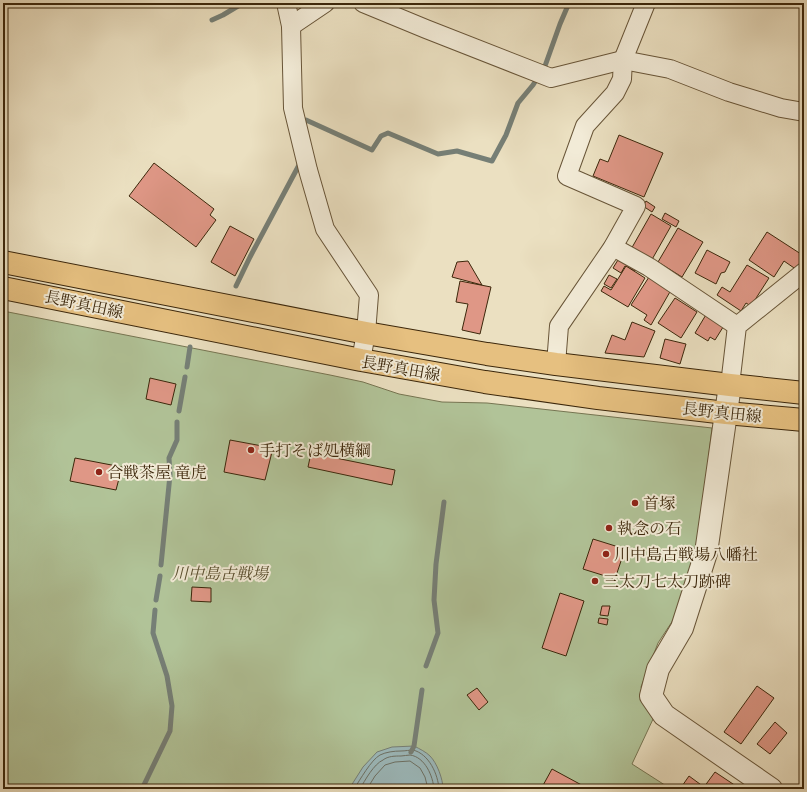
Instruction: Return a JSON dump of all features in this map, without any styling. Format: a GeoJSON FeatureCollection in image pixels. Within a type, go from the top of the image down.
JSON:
{"type":"FeatureCollection","features":[{"type":"Feature","properties":{"kind":"main road","name":"長野真田線"},"geometry":{"type":"LineString","coordinates":[[3,262],[366,333],[487,354],[556,364],[804,393]]}},
{"type":"Feature","properties":{"kind":"main road","name":"長野真田線"},"geometry":{"type":"LineString","coordinates":[[3,288],[361,360],[485,382],[598,398],[726,413],[804,420]]}},
{"type":"Feature","properties":{"kind":"street"},"geometry":{"type":"LineString","coordinates":[[286,3],[291,26],[294,108],[308,170],[325,229],[369,295],[366,333],[361,360]]}},
{"type":"Feature","properties":{"kind":"street"},"geometry":{"type":"LineString","coordinates":[[291,26],[325,3]]}},
{"type":"Feature","properties":{"kind":"street"},"geometry":{"type":"LineString","coordinates":[[363,3],[426,30],[551,78],[622,60],[670,69],[729,92],[781,108],[804,112]]}},
{"type":"Feature","properties":{"kind":"street"},"geometry":{"type":"LineString","coordinates":[[556,364],[560,326],[613,247],[636,206],[566,176],[585,126],[615,93],[622,79],[622,60],[646,3]]}},
{"type":"Feature","properties":{"kind":"street"},"geometry":{"type":"LineString","coordinates":[[613,247],[648,267],[737,326]]}},
{"type":"Feature","properties":{"kind":"street"},"geometry":{"type":"LineString","coordinates":[[758,785],[664,715],[651,696],[658,669],[682,628],[706,553],[737,326],[804,272]]}},
{"type":"Feature","properties":{"kind":"green space","name":"川中島古戦場"},"geometry":{"type":"Polygon","coordinates":[[[3,311],[330,375],[363,382],[399,394],[442,402],[487,403],[712,428],[696,564],[681,608],[658,643],[641,687],[654,717],[632,764],[671,789],[3,789],[3,311]]]}},
{"type":"Feature","properties":{"kind":"water"},"geometry":{"type":"Polygon","coordinates":[[[414,746],[427,753],[433,759],[439,771],[443,789],[349,789],[363,767],[377,752],[392,747],[414,746]]]}},
{"type":"Feature","properties":{"kind":"building"},"geometry":{"type":"Polygon","coordinates":[[[619,135],[663,153],[644,197],[593,176],[600,159],[608,162],[619,135]]]}},
{"type":"Feature","properties":{"kind":"building"},"geometry":{"type":"Polygon","coordinates":[[[154,163],[214,209],[210,215],[216,220],[196,247],[129,196],[154,163]]]}},
{"type":"Feature","properties":{"kind":"building"},"geometry":{"type":"Polygon","coordinates":[[[646,201],[655,207],[652,212],[643,206],[646,201]]]}},
{"type":"Feature","properties":{"kind":"building"},"geometry":{"type":"Polygon","coordinates":[[[665,213],[679,221],[676,227],[662,219],[665,213]]]}},
{"type":"Feature","properties":{"kind":"building"},"geometry":{"type":"Polygon","coordinates":[[[651,214],[671,226],[650,263],[630,251],[651,214]]]}},
{"type":"Feature","properties":{"kind":"building"},"geometry":{"type":"Polygon","coordinates":[[[230,226],[254,239],[235,276],[211,262],[230,226]]]}},
{"type":"Feature","properties":{"kind":"building"},"geometry":{"type":"Polygon","coordinates":[[[678,228],[703,242],[682,277],[658,262],[678,228]]]}},
{"type":"Feature","properties":{"kind":"building"},"geometry":{"type":"Polygon","coordinates":[[[767,232],[804,256],[804,260],[797,270],[784,261],[774,277],[749,260],[767,232]]]}},
{"type":"Feature","properties":{"kind":"building"},"geometry":{"type":"Polygon","coordinates":[[[707,250],[730,262],[725,272],[721,273],[716,284],[695,273],[707,250]]]}},
{"type":"Feature","properties":{"kind":"building"},"geometry":{"type":"Polygon","coordinates":[[[621,255],[639,265],[635,271],[625,266],[621,273],[613,268],[621,255]]]}},
{"type":"Feature","properties":{"kind":"building"},"geometry":{"type":"Polygon","coordinates":[[[468,261],[482,285],[452,277],[457,262],[468,261]]]}},
{"type":"Feature","properties":{"kind":"building"},"geometry":{"type":"Polygon","coordinates":[[[747,265],[769,278],[751,306],[746,303],[741,311],[717,295],[722,287],[730,292],[747,265]]]}},
{"type":"Feature","properties":{"kind":"building"},"geometry":{"type":"Polygon","coordinates":[[[626,266],[645,278],[628,307],[601,291],[604,286],[611,290],[626,266]]]}},
{"type":"Feature","properties":{"kind":"building"},"geometry":{"type":"Polygon","coordinates":[[[609,275],[617,279],[611,288],[604,284],[609,275]]]}},
{"type":"Feature","properties":{"kind":"building"},"geometry":{"type":"Polygon","coordinates":[[[649,277],[671,290],[651,325],[644,320],[647,315],[631,305],[649,277]]]}},
{"type":"Feature","properties":{"kind":"building"},"geometry":{"type":"Polygon","coordinates":[[[460,281],[491,287],[480,334],[462,330],[468,304],[456,302],[460,281]]]}},
{"type":"Feature","properties":{"kind":"building"},"geometry":{"type":"Polygon","coordinates":[[[675,298],[697,312],[681,338],[658,323],[675,298]]]}},
{"type":"Feature","properties":{"kind":"building"},"geometry":{"type":"Polygon","coordinates":[[[707,313],[725,324],[715,340],[710,337],[708,341],[695,333],[707,313]]]}},
{"type":"Feature","properties":{"kind":"building"},"geometry":{"type":"Polygon","coordinates":[[[632,322],[655,331],[644,357],[605,353],[612,335],[625,340],[632,322]]]}},
{"type":"Feature","properties":{"kind":"building"},"geometry":{"type":"Polygon","coordinates":[[[665,339],[686,344],[680,364],[660,358],[665,339]]]}},
{"type":"Feature","properties":{"kind":"building"},"geometry":{"type":"Polygon","coordinates":[[[150,378],[176,384],[171,405],[146,399],[150,378]]]}},
{"type":"Feature","properties":{"kind":"building"},"geometry":{"type":"Polygon","coordinates":[[[230,440],[273,448],[265,480],[224,472],[230,440]]]}},
{"type":"Feature","properties":{"kind":"building"},"geometry":{"type":"Polygon","coordinates":[[[311,453],[395,470],[392,485],[308,467],[311,453]]]}},
{"type":"Feature","properties":{"kind":"building"},"geometry":{"type":"Polygon","coordinates":[[[75,458],[122,467],[116,490],[70,481],[75,458]]]}},
{"type":"Feature","properties":{"kind":"building"},"geometry":{"type":"Polygon","coordinates":[[[593,539],[625,549],[615,579],[583,569],[593,539]]]}},
{"type":"Feature","properties":{"kind":"building"},"geometry":{"type":"Polygon","coordinates":[[[192,587],[211,588],[211,602],[191,601],[192,587]]]}},
{"type":"Feature","properties":{"kind":"building"},"geometry":{"type":"Polygon","coordinates":[[[560,593],[584,601],[566,656],[542,648],[560,593]]]}},
{"type":"Feature","properties":{"kind":"building"},"geometry":{"type":"Polygon","coordinates":[[[602,606],[610,606],[608,616],[600,615],[602,606]]]}},
{"type":"Feature","properties":{"kind":"building"},"geometry":{"type":"Polygon","coordinates":[[[599,618],[608,619],[607,625],[598,623],[599,618]]]}},
{"type":"Feature","properties":{"kind":"building"},"geometry":{"type":"Polygon","coordinates":[[[757,686],[774,698],[741,744],[724,732],[757,686]]]}},
{"type":"Feature","properties":{"kind":"building"},"geometry":{"type":"Polygon","coordinates":[[[477,688],[488,702],[479,710],[467,695],[477,688]]]}},
{"type":"Feature","properties":{"kind":"building"},"geometry":{"type":"Polygon","coordinates":[[[775,722],[787,733],[770,754],[757,744],[775,722]]]}},
{"type":"Feature","properties":{"kind":"building"},"geometry":{"type":"Polygon","coordinates":[[[552,769],[589,789],[541,789],[552,769]]]}},
{"type":"Feature","properties":{"kind":"building"},"geometry":{"type":"Polygon","coordinates":[[[715,772],[736,786],[734,789],[680,789],[689,776],[704,787],[715,772]]]}},
{"type":"Feature","properties":{"kind":"waterway"},"geometry":{"type":"LineString","coordinates":[[212,20],[243,3]]}},
{"type":"Feature","properties":{"kind":"waterway"},"geometry":{"type":"LineString","coordinates":[[542,70],[545,66],[569,3]]}},
{"type":"Feature","properties":{"kind":"waterway"},"geometry":{"type":"LineString","coordinates":[[306,120],[372,150],[381,136],[388,133],[438,154],[457,151],[492,161],[506,135],[518,103],[538,77]]}},
{"type":"Feature","properties":{"kind":"waterway"},"geometry":{"type":"LineString","coordinates":[[236,286],[299,165],[299,162]]}},
{"type":"Feature","properties":{"kind":"waterway"},"geometry":{"type":"LineString","coordinates":[[187,367],[190,347]]}},
{"type":"Feature","properties":{"kind":"waterway"},"geometry":{"type":"LineString","coordinates":[[179,411],[185,377]]}},
{"type":"Feature","properties":{"kind":"waterway"},"geometry":{"type":"LineString","coordinates":[[161,565],[170,475],[169,458],[177,440],[177,422]]}},
{"type":"Feature","properties":{"kind":"waterway"},"geometry":{"type":"LineString","coordinates":[[426,666],[438,633],[434,600],[436,564],[444,502]]}},
{"type":"Feature","properties":{"kind":"waterway"},"geometry":{"type":"LineString","coordinates":[[156,600],[160,576]]}},
{"type":"Feature","properties":{"kind":"waterway"},"geometry":{"type":"LineString","coordinates":[[142,789],[170,731],[172,706],[167,676],[153,633],[155,610]]}},
{"type":"Feature","properties":{"kind":"waterway"},"geometry":{"type":"LineString","coordinates":[[411,752],[414,746],[422,690]]}},
{"type":"Feature","properties":{"kind":"place","name":"手打そば処横綱"},"geometry":{"type":"Point","coordinates":[251,450]}},
{"type":"Feature","properties":{"kind":"place","name":"合戦茶屋 竜虎"},"geometry":{"type":"Point","coordinates":[99,472]}},
{"type":"Feature","properties":{"kind":"place","name":"首塚"},"geometry":{"type":"Point","coordinates":[635,503]}},
{"type":"Feature","properties":{"kind":"place","name":"執念の石"},"geometry":{"type":"Point","coordinates":[609,528]}},
{"type":"Feature","properties":{"kind":"place","name":"川中島古戦場八幡社"},"geometry":{"type":"Point","coordinates":[606,554]}},
{"type":"Feature","properties":{"kind":"place","name":"三太刀七太刀跡碑"},"geometry":{"type":"Point","coordinates":[595,581]}}]}
